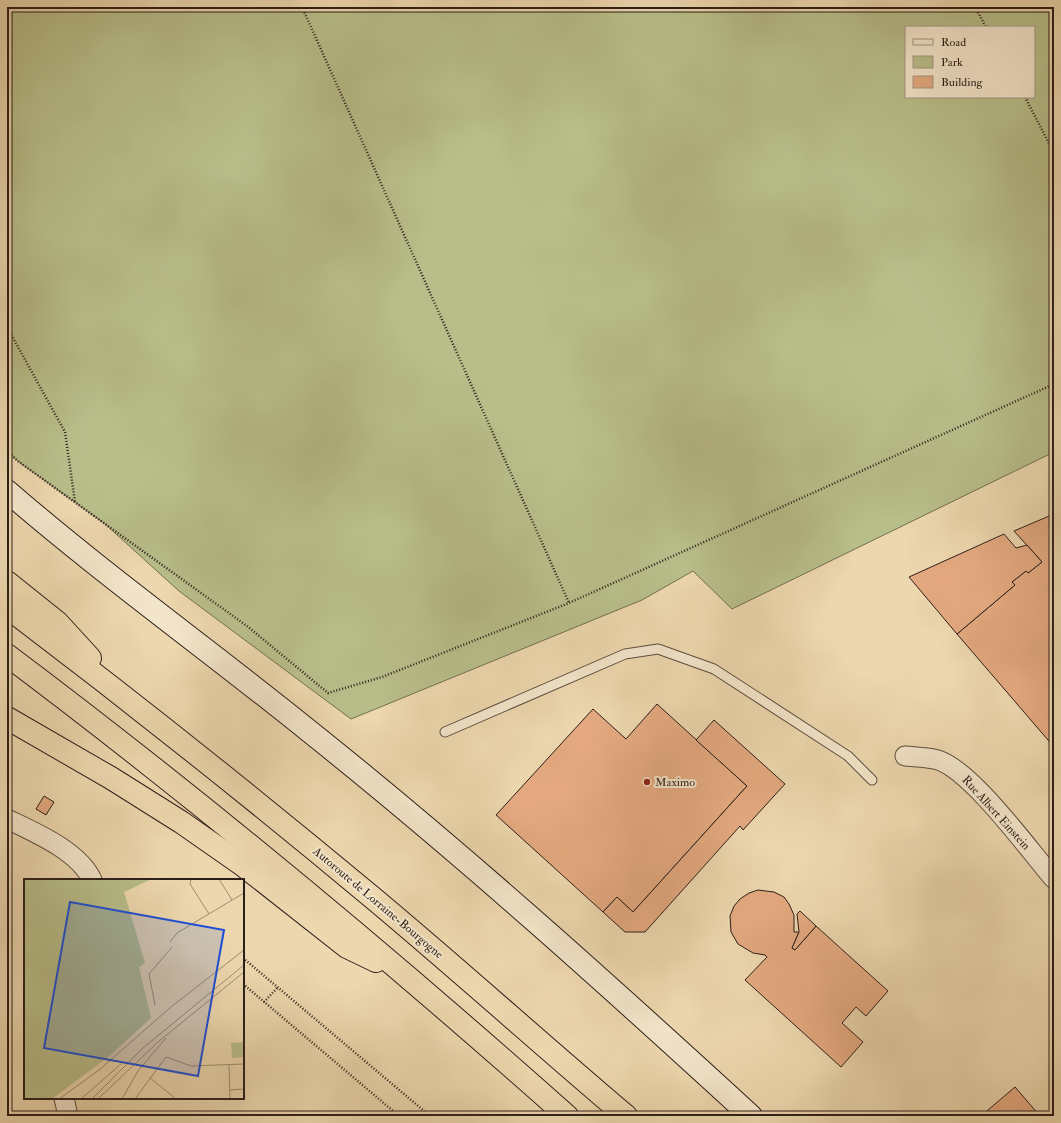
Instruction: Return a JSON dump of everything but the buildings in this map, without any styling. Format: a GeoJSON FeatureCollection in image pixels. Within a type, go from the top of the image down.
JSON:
{"type":"FeatureCollection","features":[{"type":"Feature","properties":{"kind":"highway"},"geometry":{"type":"LineString","coordinates":[[7,582],[58,622],[126,697]]}},
{"type":"Feature","properties":{"kind":"highway"},"geometry":{"type":"LineString","coordinates":[[7,607],[126,697]]}},
{"type":"Feature","properties":{"kind":"highway"},"geometry":{"type":"LineString","coordinates":[[7,655],[188,794],[406,976],[567,1116]]}},
{"type":"Feature","properties":{"kind":"highway","name":"Autoroute de Lorraine-Bourgogne"},"geometry":{"type":"LineString","coordinates":[[126,697],[374,898],[626,1116]]}},
{"type":"Feature","properties":{"kind":"highway"},"geometry":{"type":"LineString","coordinates":[[7,718],[111,778],[181,822],[244,866],[347,947],[406,976]]}},
{"type":"Feature","properties":{"kind":"main road"},"geometry":{"type":"LineString","coordinates":[[7,491],[108,574],[310,731],[450,846],[596,974],[751,1116]]}},
{"type":"Feature","properties":{"kind":"street","name":"Rue Albert Einstein"},"geometry":{"type":"LineString","coordinates":[[905,756],[938,760],[959,772],[981,794],[1054,879]]}},
{"type":"Feature","properties":{"kind":"street"},"geometry":{"type":"LineString","coordinates":[[7,819],[39,835],[68,853],[83,865],[91,879]]}},
{"type":"Feature","properties":{"kind":"street"},"geometry":{"type":"LineString","coordinates":[[64,1099],[68,1116]]}},
{"type":"Feature","properties":{"kind":"lane"},"geometry":{"type":"LineString","coordinates":[[445,732],[625,654],[658,649],[714,669],[848,756],[872,780]]}},
{"type":"Feature","properties":{"kind":"path"},"geometry":{"type":"LineString","coordinates":[[302,7],[569,603]]}},
{"type":"Feature","properties":{"kind":"path"},"geometry":{"type":"LineString","coordinates":[[975,7],[985,26]]}},
{"type":"Feature","properties":{"kind":"path"},"geometry":{"type":"LineString","coordinates":[[1025,98],[1054,153]]}},
{"type":"Feature","properties":{"kind":"path"},"geometry":{"type":"LineString","coordinates":[[7,327],[65,432],[75,502]]}},
{"type":"Feature","properties":{"kind":"path"},"geometry":{"type":"LineString","coordinates":[[7,451],[19,462],[247,626],[328,693],[382,677],[569,603],[1054,384]]}},
{"type":"Feature","properties":{"kind":"path"},"geometry":{"type":"LineString","coordinates":[[244,959],[430,1116]]}},
{"type":"Feature","properties":{"kind":"path"},"geometry":{"type":"LineString","coordinates":[[244,985],[399,1116]]}},
{"type":"Feature","properties":{"kind":"path"},"geometry":{"type":"LineString","coordinates":[[264,1002],[278,987]]}},
{"type":"Feature","properties":{"kind":"green space"},"geometry":{"type":"Polygon","coordinates":[[[7,7],[1054,7],[1054,452],[732,609],[693,571],[642,600],[351,719],[179,591],[104,523],[19,462],[7,451],[7,7]]]}},
{"type":"Feature","properties":{"kind":"place","name":"Maximo"},"geometry":{"type":"Point","coordinates":[647,782]}}]}
